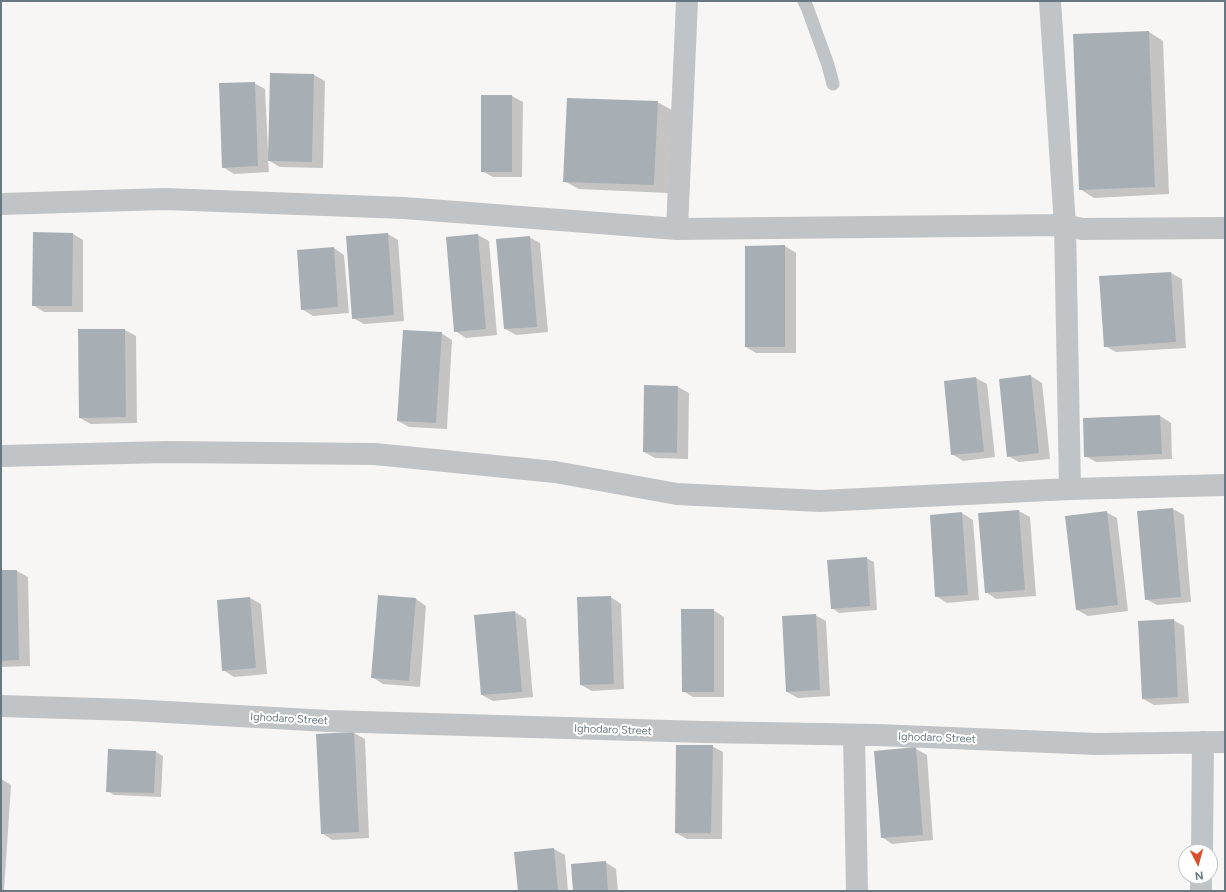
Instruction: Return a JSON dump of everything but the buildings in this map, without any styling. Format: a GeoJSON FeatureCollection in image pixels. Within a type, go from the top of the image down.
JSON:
{"type":"FeatureCollection","features":[{"type":"Feature","properties":{"kind":"street"},"geometry":{"type":"LineString","coordinates":[[677,229],[687,1]]}},
{"type":"Feature","properties":{"kind":"street"},"geometry":{"type":"LineString","coordinates":[[1050,1],[1066,225],[1070,489]]}},
{"type":"Feature","properties":{"kind":"street"},"geometry":{"type":"LineString","coordinates":[[1,204],[165,199],[380,207],[677,229],[1066,225],[1082,229],[1225,228]]}},
{"type":"Feature","properties":{"kind":"street"},"geometry":{"type":"LineString","coordinates":[[1,456],[167,452],[375,454],[555,472],[677,494],[820,501],[1070,489],[1225,485]]}},
{"type":"Feature","properties":{"kind":"street","name":"Ighodaro Street"},"geometry":{"type":"LineString","coordinates":[[1,706],[131,710],[328,722],[878,735],[1096,744],[1225,742]]}},
{"type":"Feature","properties":{"kind":"street"},"geometry":{"type":"LineString","coordinates":[[854,735],[858,891]]}},
{"type":"Feature","properties":{"kind":"street"},"geometry":{"type":"LineString","coordinates":[[1202,742],[1202,844]]}},
{"type":"Feature","properties":{"kind":"lane"},"geometry":{"type":"LineString","coordinates":[[804,1],[828,65],[833,84]]}}]}
